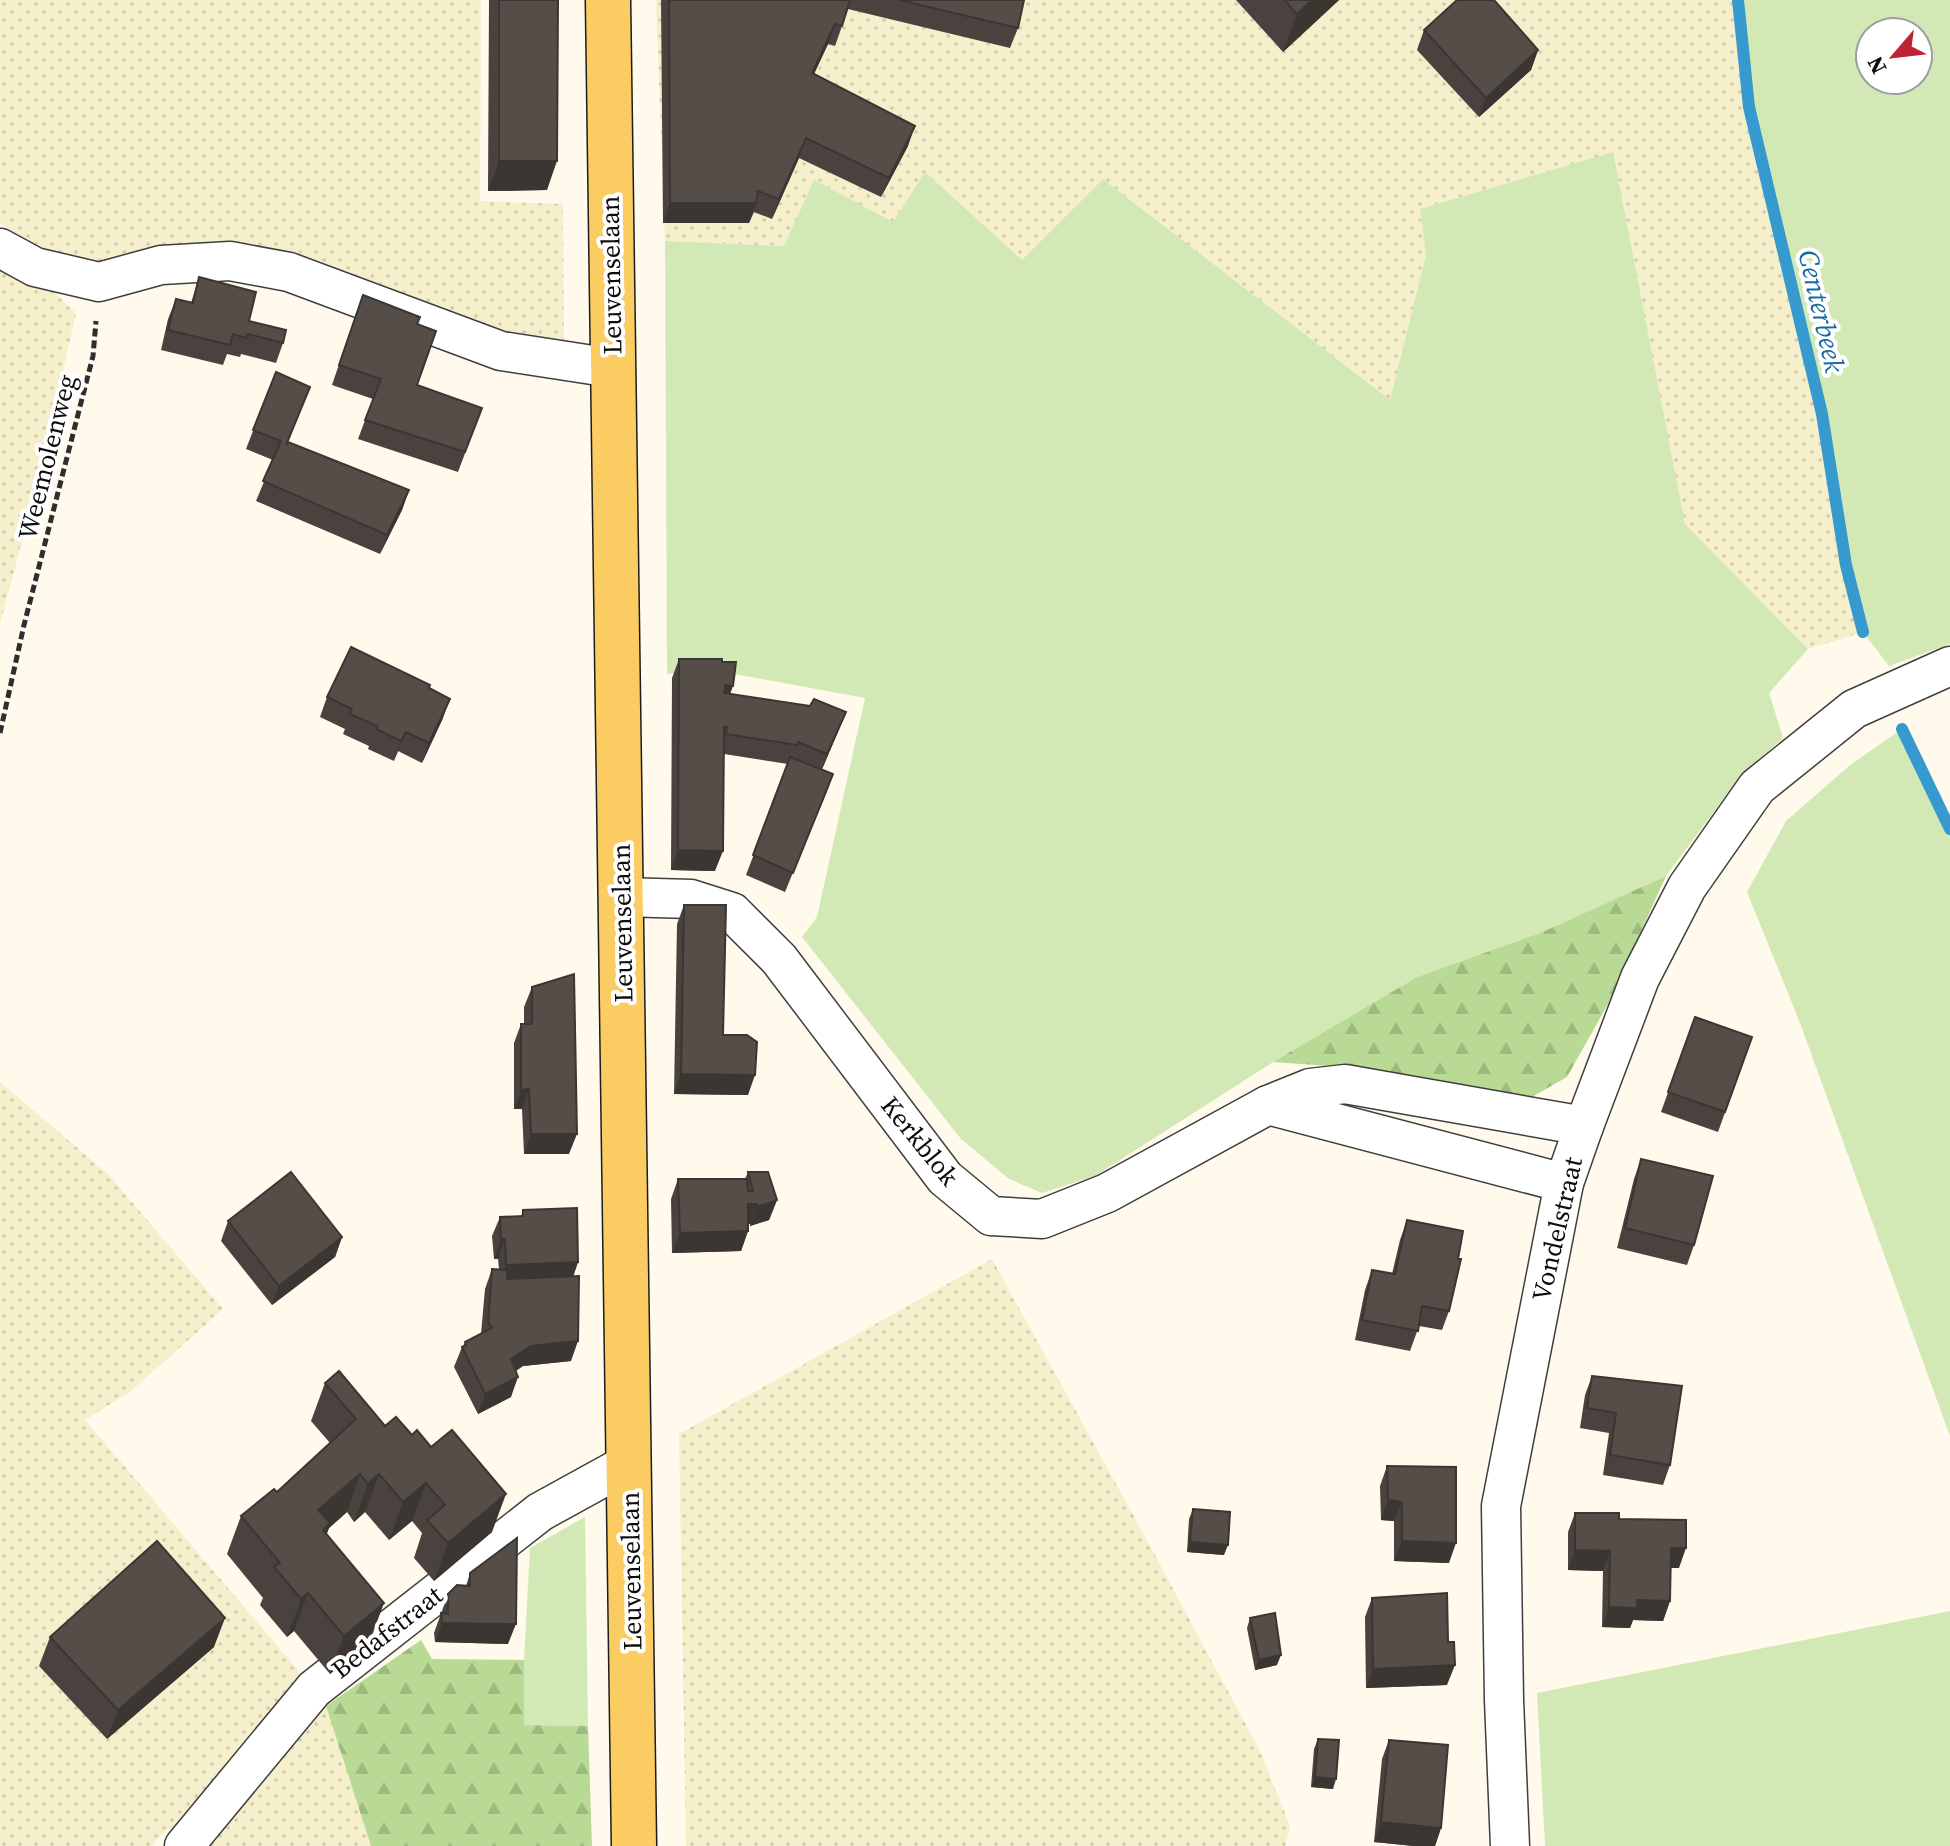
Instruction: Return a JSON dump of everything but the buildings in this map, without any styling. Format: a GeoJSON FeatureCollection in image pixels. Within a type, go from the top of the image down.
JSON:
{"type":"FeatureCollection","features":[{"type":"Feature","properties":{"kind":"main road","name":"Leuvenselaan"},"geometry":{"type":"LineString","coordinates":[[608,0],[634,1846]]}},
{"type":"Feature","properties":{"kind":"street"},"geometry":{"type":"LineString","coordinates":[[0,248],[35,267],[99,282],[161,265],[230,261],[289,272],[501,351],[612,368]]}},
{"type":"Feature","properties":{"kind":"street","name":"Vondelstraat"},"geometry":{"type":"LineString","coordinates":[[1510,1846],[1501,1506],[1564,1183],[1584,1126],[1640,978],[1687,887],[1757,787],[1854,709],[1950,666]]}},
{"type":"Feature","properties":{"kind":"street","name":"Kerkblok"},"geometry":{"type":"LineString","coordinates":[[622,897],[691,899],[732,912],[779,959],[945,1178],[991,1216],[1042,1219],[1094,1198],[1268,1105],[1310,1088],[1345,1084],[1584,1126]]}},
{"type":"Feature","properties":{"kind":"street"},"geometry":{"type":"LineString","coordinates":[[1268,1105],[1564,1183]]}},
{"type":"Feature","properties":{"kind":"street","name":"Bedafstraat"},"geometry":{"type":"LineString","coordinates":[[184,1846],[314,1689],[540,1512],[629,1463]]}},
{"type":"Feature","properties":{"kind":"path","name":"Weemolenweg"},"geometry":{"type":"LineString","coordinates":[[0,733],[93,356],[99,282]]}},
{"type":"Feature","properties":{"kind":"shaded area"},"geometry":{"type":"Polygon","coordinates":[[[0,0],[481,0],[480,201],[563,204],[564,346],[490,332],[276,252],[99,263],[61,257],[10,230],[0,223],[0,0]]]}},
{"type":"Feature","properties":{"kind":"shaded area"},"geometry":{"type":"Polygon","coordinates":[[[656,0],[1738,0],[1749,107],[1822,414],[1846,565],[1863,632],[1808,649],[1685,524],[1612,153],[1420,209],[1426,255],[1390,401],[1103,179],[1022,261],[925,173],[893,222],[814,181],[784,246],[665,241],[656,0]]]}},
{"type":"Feature","properties":{"kind":"shaded area"},"geometry":{"type":"Polygon","coordinates":[[[0,261],[51,289],[76,313],[41,469],[0,624],[0,261]]]}},
{"type":"Feature","properties":{"kind":"shaded area"},"geometry":{"type":"Polygon","coordinates":[[[0,1082],[108,1174],[223,1309],[131,1391],[85,1420],[326,1706],[371,1846],[190,1846],[168,1828],[151,1846],[0,1846],[0,1082]]]}},
{"type":"Feature","properties":{"kind":"shaded area"},"geometry":{"type":"Polygon","coordinates":[[[992,1259],[1261,1753],[1290,1826],[1285,1846],[686,1846],[679,1434],[992,1259]]]}},
{"type":"Feature","properties":{"kind":"green space"},"geometry":{"type":"Polygon","coordinates":[[[1738,0],[1950,0],[1950,644],[1889,666],[1863,632],[1846,565],[1822,414],[1749,107],[1738,0]]]}},
{"type":"Feature","properties":{"kind":"green space"},"geometry":{"type":"Polygon","coordinates":[[[1613,152],[1685,524],[1808,649],[1769,693],[1783,738],[1742,774],[1666,876],[1540,933],[1417,977],[1273,1062],[1095,1176],[1042,1193],[1009,1179],[961,1139],[802,937],[817,917],[865,698],[713,670],[667,674],[665,241],[784,246],[814,180],[893,222],[925,172],[1022,260],[1103,179],[1390,400],[1426,255],[1420,209],[1613,152]]]}},
{"type":"Feature","properties":{"kind":"green space"},"geometry":{"type":"Polygon","coordinates":[[[1902,729],[1950,829],[1950,1436],[1800,1023],[1747,892],[1786,821],[1850,765],[1902,729]]]}},
{"type":"Feature","properties":{"kind":"green space"},"geometry":{"type":"Polygon","coordinates":[[[1666,876],[1608,1004],[1567,1077],[1523,1102],[1329,1066],[1273,1062],[1417,977],[1540,933],[1666,876]]]}},
{"type":"Feature","properties":{"kind":"green space"},"geometry":{"type":"Polygon","coordinates":[[[585,1517],[588,1726],[524,1725],[530,1548],[585,1517]]]}},
{"type":"Feature","properties":{"kind":"green space"},"geometry":{"type":"Polygon","coordinates":[[[1950,1611],[1950,1846],[1545,1846],[1537,1693],[1950,1611]]]}},
{"type":"Feature","properties":{"kind":"green space"},"geometry":{"type":"Polygon","coordinates":[[[421,1640],[432,1659],[524,1660],[524,1725],[588,1726],[592,1846],[371,1846],[326,1706],[421,1640]]]}},
{"type":"Feature","properties":{"kind":"waterway","name":"Centerbeek"},"geometry":{"type":"LineString","coordinates":[[1738,0],[1749,107],[1822,414],[1846,565],[1863,632]]}},
{"type":"Feature","properties":{"kind":"waterway","name":"Centerbeek"},"geometry":{"type":"LineString","coordinates":[[1902,729],[1950,829]]}}]}
